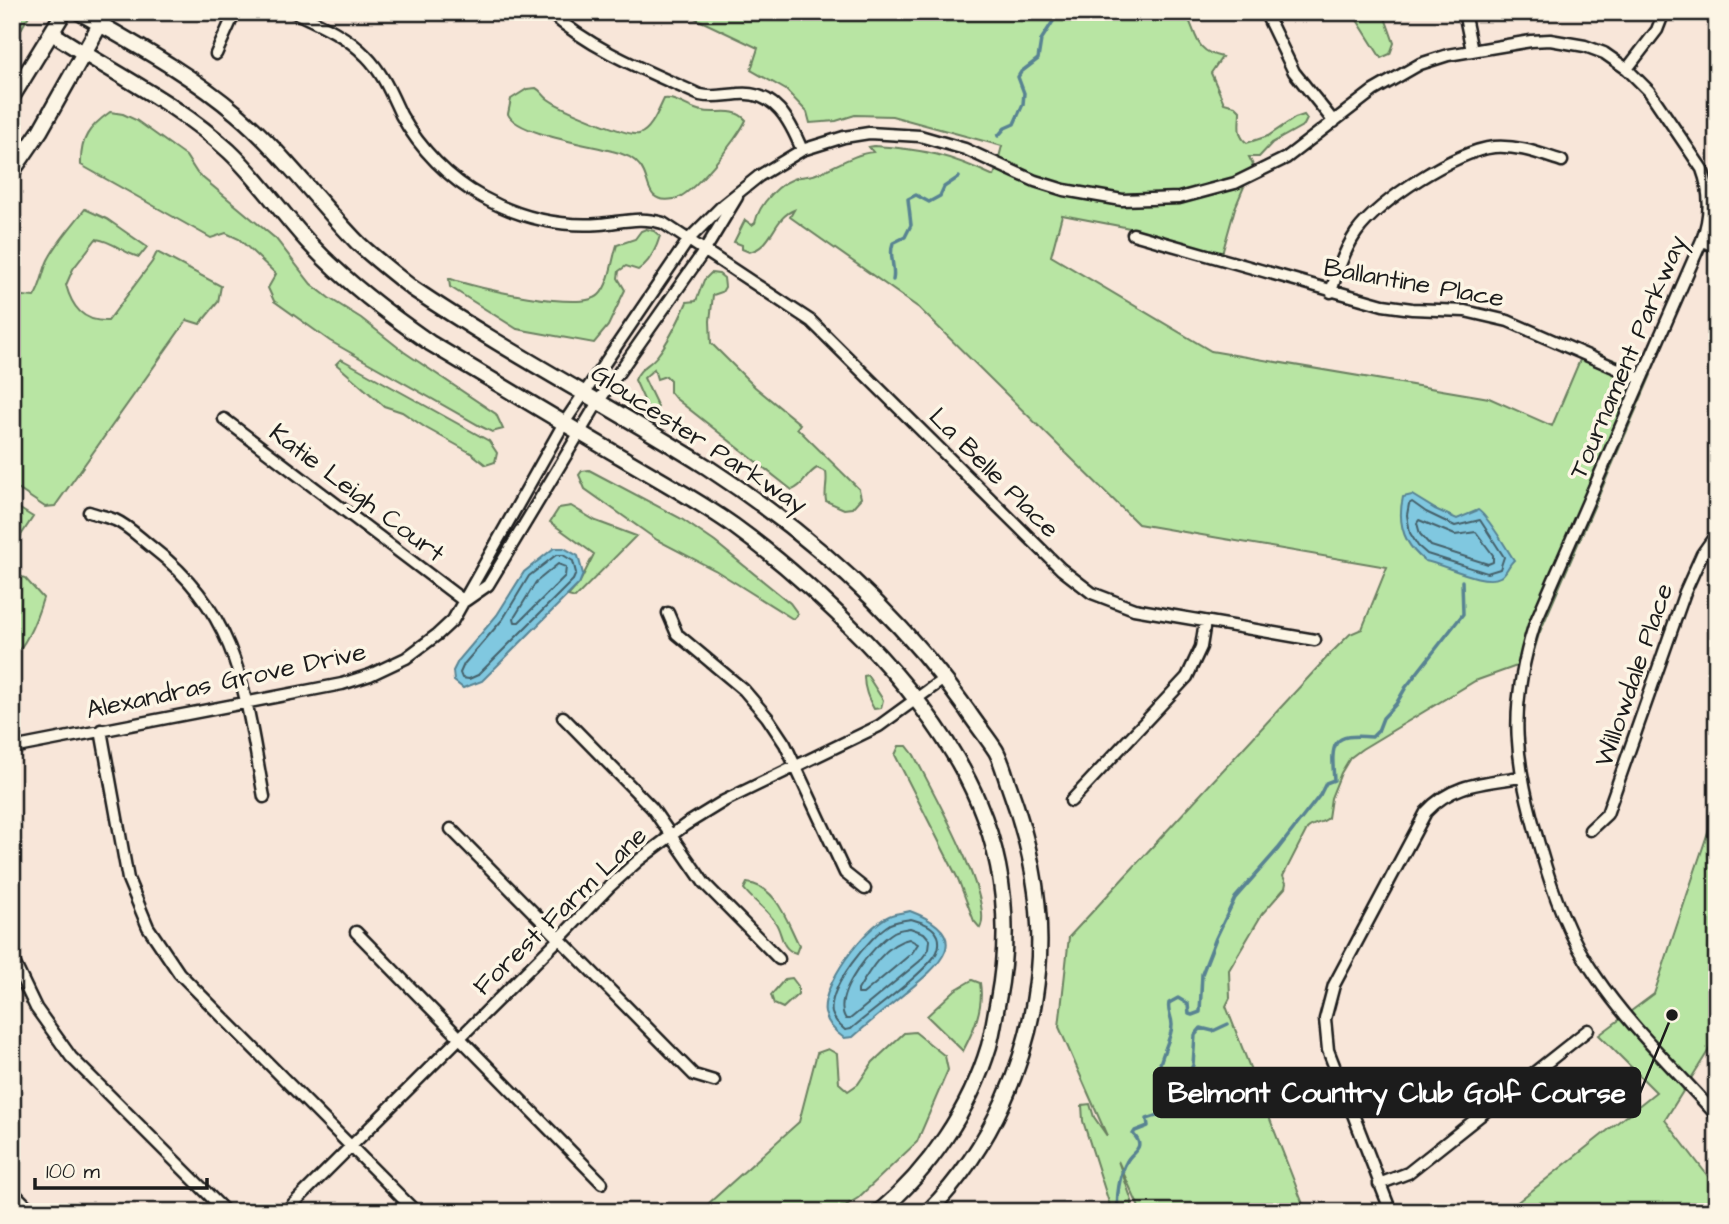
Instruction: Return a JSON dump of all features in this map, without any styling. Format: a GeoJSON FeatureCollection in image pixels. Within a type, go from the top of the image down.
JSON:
{"type":"FeatureCollection","features":[{"type":"Feature","properties":{"kind":"main road"},"geometry":{"type":"LineString","coordinates":[[12,97],[64,12]]}},
{"type":"Feature","properties":{"kind":"main road","name":"Gloucester Parkway"},"geometry":{"type":"LineString","coordinates":[[79,12],[104,18],[237,113],[289,164],[357,241],[412,288],[708,468],[813,544],[895,619],[945,678],[997,753],[1015,802],[1031,858],[1038,896],[1041,940],[1036,991],[1027,1032],[998,1115],[964,1170],[928,1212]]}},
{"type":"Feature","properties":{"kind":"main road"},"geometry":{"type":"LineString","coordinates":[[12,172],[40,131],[104,18]]}},
{"type":"Feature","properties":{"kind":"main road","name":"Gloucester Parkway"},"geometry":{"type":"LineString","coordinates":[[52,33],[202,128],[231,153],[310,244],[389,314],[430,343],[706,508],[771,555],[845,621],[918,700],[940,730],[965,771],[986,821],[1001,885],[1003,972],[989,1047],[956,1120],[924,1166],[897,1196],[878,1212]]}},
{"type":"Feature","properties":{"kind":"street"},"geometry":{"type":"LineString","coordinates":[[216,54],[235,12]]}},
{"type":"Feature","properties":{"kind":"street","name":"La Belle Place"},"geometry":{"type":"LineString","coordinates":[[294,12],[334,31],[368,57],[390,89],[415,137],[458,181],[479,196],[523,215],[547,221],[598,224],[639,218],[663,223],[811,321],[1076,583],[1092,593],[1134,609],[1315,640]]}},
{"type":"Feature","properties":{"kind":"street"},"geometry":{"type":"LineString","coordinates":[[549,12],[590,44],[700,95],[723,97],[739,94],[762,97],[783,112],[802,150]]}},
{"type":"Feature","properties":{"kind":"street"},"geometry":{"type":"LineString","coordinates":[[1265,12],[1294,72],[1334,122]]}},
{"type":"Feature","properties":{"kind":"street"},"geometry":{"type":"LineString","coordinates":[[1464,12],[1472,51]]}},
{"type":"Feature","properties":{"kind":"street"},"geometry":{"type":"LineString","coordinates":[[1627,69],[1657,30],[1664,12]]}},
{"type":"Feature","properties":{"kind":"street","name":"Tournament Parkway"},"geometry":{"type":"LineString","coordinates":[[584,393],[689,239],[723,205],[768,169],[802,150],[869,133],[920,136],[965,149],[1035,181],[1064,190],[1093,197],[1149,200],[1205,192],[1247,178],[1286,158],[1398,75],[1448,55],[1531,41],[1566,41],[1604,53],[1627,69],[1649,91],[1702,169],[1709,199],[1709,214],[1702,240],[1535,624],[1527,651],[1517,708],[1521,776],[1552,887],[1577,945],[1615,1003],[1717,1116]]}},
{"type":"Feature","properties":{"kind":"street"},"geometry":{"type":"LineString","coordinates":[[1331,292],[1347,247],[1371,216],[1386,202],[1448,163],[1479,150],[1495,147],[1527,150],[1562,161]]}},
{"type":"Feature","properties":{"kind":"street","name":"Tournament Parkway"},"geometry":{"type":"LineString","coordinates":[[598,402],[705,250],[739,192]]}},
{"type":"Feature","properties":{"kind":"street","name":"Ballantine Place"},"geometry":{"type":"LineString","coordinates":[[1133,234],[1331,292],[1403,308],[1487,314],[1642,379]]}},
{"type":"Feature","properties":{"kind":"street"},"geometry":{"type":"LineString","coordinates":[[1702,240],[1717,248]]}},
{"type":"Feature","properties":{"kind":"street","name":"Alexandras Grove Drive"},"geometry":{"type":"LineString","coordinates":[[12,748],[342,684],[389,667],[415,652],[453,620],[473,580],[584,393]]}},
{"type":"Feature","properties":{"kind":"street","name":"Alexandras Grove Drive"},"geometry":{"type":"LineString","coordinates":[[464,601],[488,585],[598,402]]}},
{"type":"Feature","properties":{"kind":"street","name":"Katie Leigh Court"},"geometry":{"type":"LineString","coordinates":[[224,419],[464,601]]}},
{"type":"Feature","properties":{"kind":"street"},"geometry":{"type":"LineString","coordinates":[[89,512],[117,521],[165,558],[195,587],[217,618],[233,651],[246,702],[264,797]]}},
{"type":"Feature","properties":{"kind":"street","name":"Willowdale Place"},"geometry":{"type":"LineString","coordinates":[[1590,830],[1607,814],[1688,583],[1702,554],[1717,533]]}},
{"type":"Feature","properties":{"kind":"street"},"geometry":{"type":"LineString","coordinates":[[668,613],[677,634],[756,703],[785,744],[845,873],[865,889]]}},
{"type":"Feature","properties":{"kind":"street"},"geometry":{"type":"LineString","coordinates":[[1071,801],[1187,677],[1201,647],[1205,622]]}},
{"type":"Feature","properties":{"kind":"street","name":"Forest Farm Lane"},"geometry":{"type":"LineString","coordinates":[[285,1212],[609,887],[670,835],[724,802],[879,726],[945,678]]}},
{"type":"Feature","properties":{"kind":"street"},"geometry":{"type":"LineString","coordinates":[[563,717],[652,808],[704,883],[779,959]]}},
{"type":"Feature","properties":{"kind":"street"},"geometry":{"type":"LineString","coordinates":[[101,730],[128,879],[157,943],[179,973],[416,1212]]}},
{"type":"Feature","properties":{"kind":"street"},"geometry":{"type":"LineString","coordinates":[[1391,1212],[1328,1050],[1325,1019],[1334,985],[1426,812],[1436,802],[1460,788],[1521,776]]}},
{"type":"Feature","properties":{"kind":"street"},"geometry":{"type":"LineString","coordinates":[[451,828],[694,1075],[714,1080]]}},
{"type":"Feature","properties":{"kind":"street"},"geometry":{"type":"LineString","coordinates":[[356,932],[602,1183]]}},
{"type":"Feature","properties":{"kind":"street"},"geometry":{"type":"LineString","coordinates":[[12,958],[36,1008],[71,1057],[226,1212]]}},
{"type":"Feature","properties":{"kind":"street"},"geometry":{"type":"LineString","coordinates":[[1379,1184],[1408,1173],[1588,1030]]}},
{"type":"Feature","properties":{"kind":"street"},"geometry":{"type":"LineString","coordinates":[[12,1191],[33,1212]]}},
{"type":"Feature","properties":{"kind":"green space"},"geometry":{"type":"Polygon","coordinates":[[[12,12],[31,12],[12,45],[12,12]]]}},
{"type":"Feature","properties":{"kind":"green space"},"geometry":{"type":"Polygon","coordinates":[[[682,12],[1185,12],[1201,46],[1206,51],[1222,57],[1211,73],[1224,103],[1235,106],[1240,111],[1239,128],[1247,143],[1268,136],[1304,115],[1307,119],[1304,125],[1272,143],[1259,157],[1249,157],[1253,165],[1235,208],[1222,254],[1135,229],[1062,215],[1051,256],[1211,351],[1489,398],[1552,426],[1585,348],[1651,375],[1539,634],[1531,661],[1475,681],[1350,758],[1331,798],[1328,818],[1307,829],[1283,876],[1285,888],[1262,914],[1229,970],[1230,998],[1226,1006],[1306,1212],[1141,1212],[1118,1161],[1132,1201],[1131,1212],[1112,1212],[1083,1121],[1082,1105],[1090,1104],[1094,1117],[1107,1136],[1059,1027],[1069,937],[1331,653],[1350,634],[1362,629],[1387,567],[1138,524],[919,308],[790,217],[794,210],[781,219],[768,239],[757,249],[749,252],[742,249],[742,245],[734,242],[745,220],[752,225],[755,223],[761,208],[778,188],[792,179],[814,175],[851,158],[873,152],[869,147],[936,154],[994,176],[1002,146],[892,116],[855,115],[836,121],[810,123],[807,112],[786,90],[751,70],[758,48],[682,12]]]}},
{"type":"Feature","properties":{"kind":"green space"},"geometry":{"type":"Polygon","coordinates":[[[1352,12],[1383,12],[1394,43],[1390,54],[1381,58],[1352,12]]]}},
{"type":"Feature","properties":{"kind":"green space"},"geometry":{"type":"Polygon","coordinates":[[[536,88],[548,99],[565,108],[632,134],[639,134],[647,129],[664,99],[702,111],[736,113],[746,120],[725,152],[702,178],[682,196],[664,200],[653,194],[644,172],[628,156],[539,133],[514,121],[508,114],[511,99],[527,89],[536,88]]]}},
{"type":"Feature","properties":{"kind":"green space"},"geometry":{"type":"Polygon","coordinates":[[[110,112],[136,120],[186,156],[197,173],[276,239],[311,284],[404,352],[496,414],[503,429],[492,432],[480,426],[330,341],[274,301],[268,288],[276,274],[239,239],[226,233],[211,238],[81,165],[82,148],[87,134],[110,112]]]}},
{"type":"Feature","properties":{"kind":"green space"},"geometry":{"type":"Polygon","coordinates":[[[85,209],[107,219],[147,247],[139,257],[96,239],[73,269],[66,285],[75,306],[85,316],[108,321],[157,252],[221,286],[218,302],[200,324],[187,320],[55,506],[45,507],[12,485],[12,295],[34,297],[52,253],[85,209]]]}},
{"type":"Feature","properties":{"kind":"green space"},"geometry":{"type":"Polygon","coordinates":[[[646,229],[660,236],[656,246],[649,260],[638,270],[626,266],[619,271],[618,278],[625,290],[608,326],[594,343],[517,329],[450,287],[449,279],[528,297],[589,300],[599,295],[606,285],[617,245],[635,239],[646,229]]]}},
{"type":"Feature","properties":{"kind":"green space"},"geometry":{"type":"Polygon","coordinates":[[[711,273],[724,278],[725,287],[722,292],[713,295],[711,343],[755,387],[800,424],[797,428],[859,489],[861,498],[852,508],[844,509],[826,501],[826,472],[817,468],[792,490],[675,398],[670,392],[670,380],[666,376],[657,379],[654,369],[644,378],[658,407],[653,412],[649,411],[635,380],[639,372],[661,350],[687,302],[696,301],[704,280],[711,273]]]}},
{"type":"Feature","properties":{"kind":"green space"},"geometry":{"type":"Polygon","coordinates":[[[341,359],[489,441],[497,453],[495,462],[486,465],[471,453],[402,412],[384,406],[336,364],[341,359]]]}},
{"type":"Feature","properties":{"kind":"green space"},"geometry":{"type":"Polygon","coordinates":[[[589,470],[680,518],[715,542],[790,603],[798,614],[793,619],[715,570],[657,540],[585,489],[579,475],[582,471],[589,470]]]}},
{"type":"Feature","properties":{"kind":"green space"},"geometry":{"type":"Polygon","coordinates":[[[12,504],[33,517],[12,549],[12,504]]]}},
{"type":"Feature","properties":{"kind":"green space"},"geometry":{"type":"Polygon","coordinates":[[[571,506],[596,521],[636,536],[575,598],[568,596],[579,584],[594,554],[550,522],[559,508],[571,506]]]}},
{"type":"Feature","properties":{"kind":"green space"},"geometry":{"type":"Polygon","coordinates":[[[16,575],[25,578],[43,598],[27,638],[12,657],[12,580],[16,575]]]}},
{"type":"Feature","properties":{"kind":"green space"},"geometry":{"type":"Polygon","coordinates":[[[867,675],[883,700],[881,708],[874,709],[868,697],[864,681],[864,676],[867,675]]]}},
{"type":"Feature","properties":{"kind":"green space"},"geometry":{"type":"Polygon","coordinates":[[[899,746],[907,746],[914,755],[958,842],[978,893],[982,914],[980,928],[974,921],[958,879],[895,755],[899,746]]]}},
{"type":"Feature","properties":{"kind":"green space"},"geometry":{"type":"Polygon","coordinates":[[[1717,805],[1717,1037],[1665,1120],[1717,1188],[1717,1212],[1505,1212],[1656,1092],[1599,1035],[1654,994],[1717,805]]]}},
{"type":"Feature","properties":{"kind":"green space"},"geometry":{"type":"Polygon","coordinates":[[[747,883],[766,891],[780,906],[799,945],[796,953],[787,948],[772,917],[744,889],[747,883]]]}},
{"type":"Feature","properties":{"kind":"green space"},"geometry":{"type":"Polygon","coordinates":[[[792,978],[798,986],[798,994],[783,1008],[774,1004],[771,995],[785,979],[792,978]]]}},
{"type":"Feature","properties":{"kind":"green space"},"geometry":{"type":"Polygon","coordinates":[[[972,980],[980,983],[981,1001],[974,1027],[963,1051],[927,1016],[955,990],[972,980]]]}},
{"type":"Feature","properties":{"kind":"green space"},"geometry":{"type":"Polygon","coordinates":[[[915,1032],[945,1056],[948,1070],[917,1142],[858,1198],[835,1212],[699,1212],[799,1122],[817,1053],[828,1049],[837,1054],[839,1083],[848,1091],[858,1084],[873,1062],[904,1033],[915,1032]]]}},
{"type":"Feature","properties":{"kind":"water"},"geometry":{"type":"Polygon","coordinates":[[[1412,495],[1457,519],[1478,510],[1492,525],[1514,560],[1500,577],[1493,579],[1484,579],[1425,561],[1411,547],[1403,532],[1403,497],[1412,495]]]}},
{"type":"Feature","properties":{"kind":"water"},"geometry":{"type":"Polygon","coordinates":[[[554,548],[564,548],[578,556],[583,574],[579,584],[482,681],[463,688],[454,681],[453,671],[458,661],[497,615],[524,572],[554,548]]]}},
{"type":"Feature","properties":{"kind":"water"},"geometry":{"type":"Polygon","coordinates":[[[910,911],[942,930],[947,941],[945,951],[939,962],[917,983],[853,1037],[844,1038],[832,1027],[825,1013],[825,1002],[837,973],[857,944],[879,922],[891,915],[910,911]]]}},
{"type":"Feature","properties":{"kind":"waterway"},"geometry":{"type":"LineString","coordinates":[[998,136],[1005,128],[1014,124],[1023,104],[1024,93],[1018,77],[1038,59],[1041,40],[1059,12]]}},
{"type":"Feature","properties":{"kind":"waterway"},"geometry":{"type":"LineString","coordinates":[[893,280],[893,243],[905,237],[911,225],[908,199],[916,195],[929,202],[940,196],[944,187],[959,177]]}},
{"type":"Feature","properties":{"kind":"waterway"},"geometry":{"type":"LineString","coordinates":[[1170,1095],[1163,1092],[1158,1074],[1171,1032],[1169,1003],[1178,998],[1188,1004],[1189,1014],[1200,1012],[1202,974],[1235,898],[1278,849],[1320,795],[1326,783],[1334,780],[1333,757],[1336,743],[1348,737],[1372,737],[1378,731],[1383,718],[1463,614],[1462,581]]}},
{"type":"Feature","properties":{"kind":"waterway"},"geometry":{"type":"LineString","coordinates":[[1119,1212],[1118,1193],[1122,1172],[1139,1146],[1133,1134],[1148,1126],[1147,1119],[1162,1114],[1165,1103],[1170,1101],[1171,1084],[1178,1081],[1185,1083],[1193,1065],[1195,1035],[1201,1028],[1213,1031],[1228,1024]]}},
{"type":"Feature","properties":{"kind":"place","name":"Belmont Country Club Golf Course"},"geometry":{"type":"Point","coordinates":[1672,1015]}}]}
